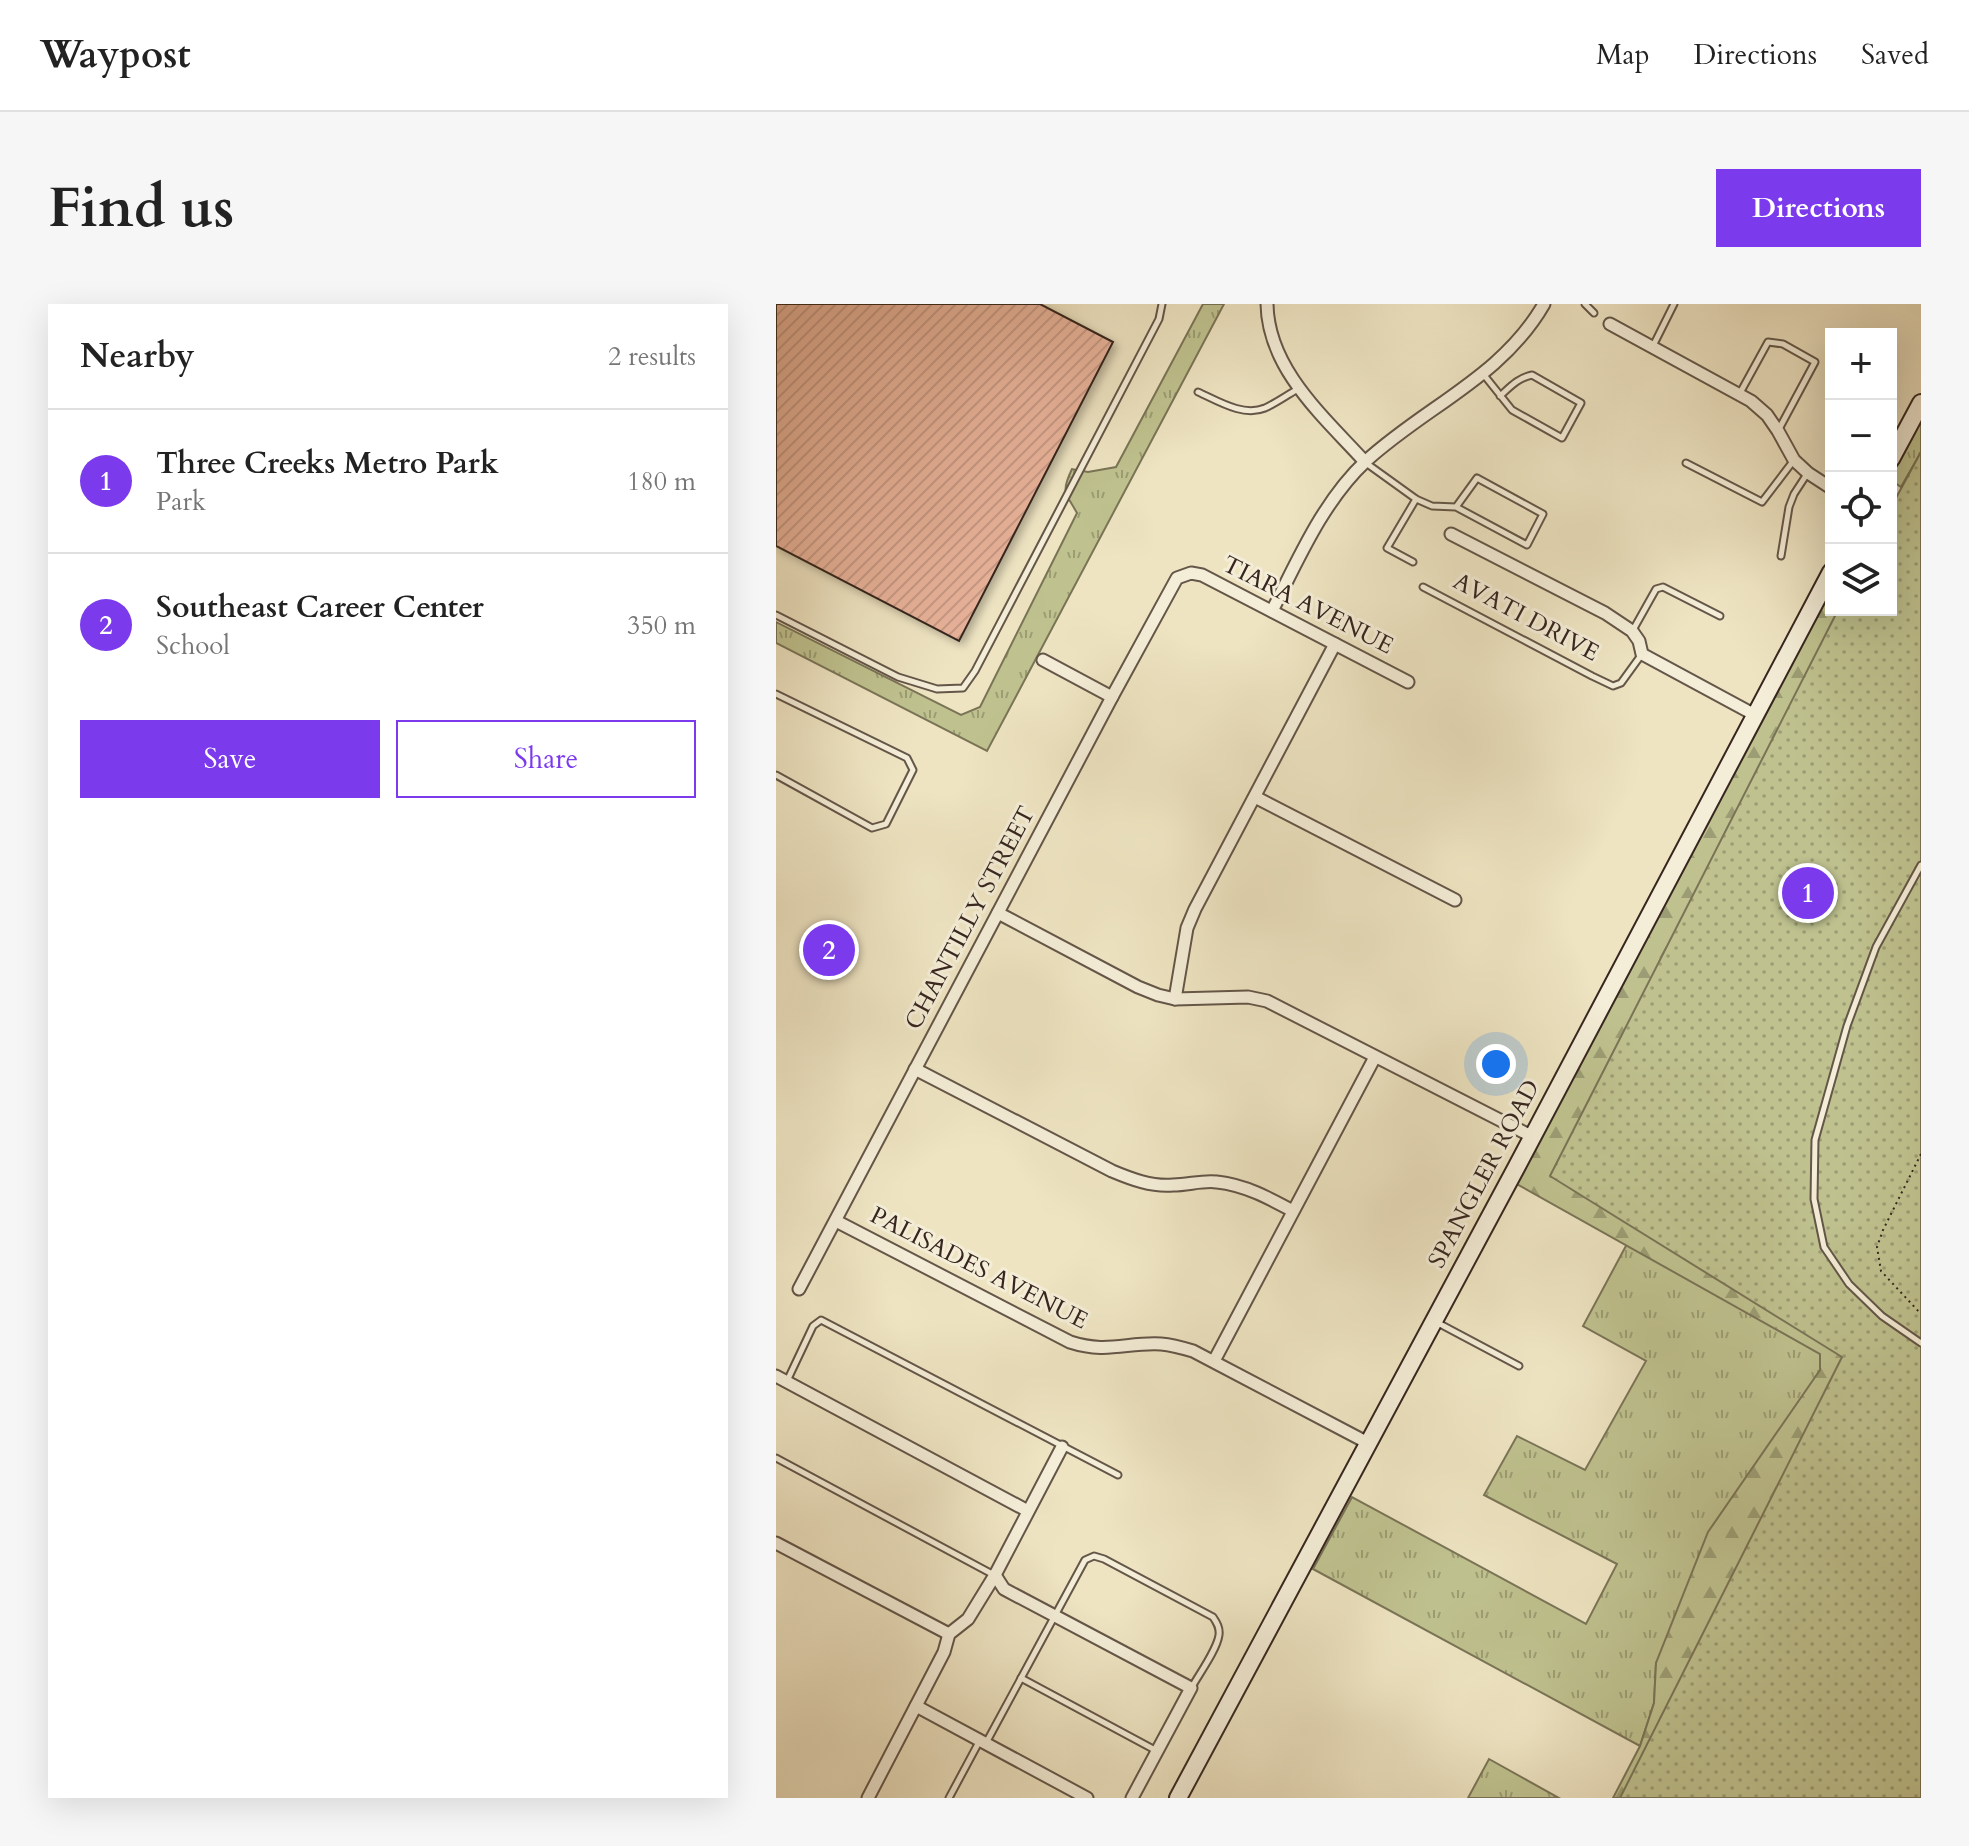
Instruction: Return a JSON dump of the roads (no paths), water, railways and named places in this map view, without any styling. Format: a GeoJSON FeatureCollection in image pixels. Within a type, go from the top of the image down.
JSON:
{"type":"FeatureCollection","features":[{"type":"Feature","properties":{"kind":"street"},"geometry":{"type":"LineString","coordinates":[[1267,304],[1270,334],[1281,360],[1299,388],[1365,462]]}},
{"type":"Feature","properties":{"kind":"street"},"geometry":{"type":"LineString","coordinates":[[1272,611],[1322,519],[1365,462],[1483,374],[1527,331],[1544,304]]}},
{"type":"Feature","properties":{"kind":"street"},"geometry":{"type":"LineString","coordinates":[[1610,324],[1740,393],[1767,415],[1794,460],[1825,484]]}},
{"type":"Feature","properties":{"kind":"street"},"geometry":{"type":"LineString","coordinates":[[1897,448],[1921,403]]}},
{"type":"Feature","properties":{"kind":"street","name":"AVATI DRIVE"},"geometry":{"type":"LineString","coordinates":[[1451,534],[1605,613],[1632,631],[1639,641],[1642,654]]}},
{"type":"Feature","properties":{"kind":"street","name":"TIARA AVENUE"},"geometry":{"type":"LineString","coordinates":[[1186,573],[1202,575],[1408,682]]}},
{"type":"Feature","properties":{"kind":"street","name":"CHANTILLY STREET"},"geometry":{"type":"LineString","coordinates":[[799,1289],[1171,587],[1177,578],[1186,573]]}},
{"type":"Feature","properties":{"kind":"street","name":"SPANGLER ROAD"},"geometry":{"type":"LineString","coordinates":[[1178,1798],[1825,583]]}},
{"type":"Feature","properties":{"kind":"street"},"geometry":{"type":"LineString","coordinates":[[1175,999],[1187,928],[1195,909],[1335,644]]}},
{"type":"Feature","properties":{"kind":"street"},"geometry":{"type":"LineString","coordinates":[[1642,654],[1755,715]]}},
{"type":"Feature","properties":{"kind":"street"},"geometry":{"type":"LineString","coordinates":[[1043,660],[1112,697]]}},
{"type":"Feature","properties":{"kind":"street"},"geometry":{"type":"LineString","coordinates":[[1255,797],[1455,900]]}},
{"type":"Feature","properties":{"kind":"street"},"geometry":{"type":"LineString","coordinates":[[998,913],[1158,995],[1175,999],[1248,997],[1267,1001],[1531,1136]]}},
{"type":"Feature","properties":{"kind":"street"},"geometry":{"type":"LineString","coordinates":[[1214,1361],[1375,1057]]}},
{"type":"Feature","properties":{"kind":"street"},"geometry":{"type":"LineString","coordinates":[[915,1069],[1132,1179],[1170,1186],[1212,1181],[1237,1185],[1293,1211]]}},
{"type":"Feature","properties":{"kind":"street","name":"PALISADES AVENUE"},"geometry":{"type":"LineString","coordinates":[[836,1221],[1070,1342],[1100,1349],[1158,1344],[1193,1351],[1368,1443]]}},
{"type":"Feature","properties":{"kind":"street"},"geometry":{"type":"LineString","coordinates":[[781,1379],[1028,1511]]}},
{"type":"Feature","properties":{"kind":"street"},"geometry":{"type":"LineString","coordinates":[[868,1798],[944,1652],[949,1634],[968,1619],[995,1575],[1062,1447]]}},
{"type":"Feature","properties":{"kind":"street"},"geometry":{"type":"LineString","coordinates":[[776,1543],[949,1634]]}},
{"type":"Feature","properties":{"kind":"street"},"geometry":{"type":"LineString","coordinates":[[995,1575],[1004,1589],[1191,1688],[1132,1798]]}},
{"type":"Feature","properties":{"kind":"street"},"geometry":{"type":"LineString","coordinates":[[916,1706],[1087,1798]]}},
{"type":"Feature","properties":{"kind":"lane"},"geometry":{"type":"LineString","coordinates":[[776,615],[898,677],[937,689],[963,688],[975,671],[1159,319],[1162,304]]}},
{"type":"Feature","properties":{"kind":"lane"},"geometry":{"type":"LineString","coordinates":[[1585,304],[1594,313]]}},
{"type":"Feature","properties":{"kind":"lane"},"geometry":{"type":"LineString","coordinates":[[1652,347],[1674,304]]}},
{"type":"Feature","properties":{"kind":"lane"},"geometry":{"type":"LineString","coordinates":[[1740,393],[1768,342],[1783,344],[1815,362],[1778,431]]}},
{"type":"Feature","properties":{"kind":"lane"},"geometry":{"type":"LineString","coordinates":[[1483,374],[1500,396],[1512,410],[1562,438],[1581,403],[1532,375],[1516,381],[1500,396]]}},
{"type":"Feature","properties":{"kind":"lane"},"geometry":{"type":"LineString","coordinates":[[1198,392],[1230,407],[1248,410],[1262,409],[1299,388]]}},
{"type":"Feature","properties":{"kind":"lane"},"geometry":{"type":"LineString","coordinates":[[1686,463],[1762,502],[1794,460]]}},
{"type":"Feature","properties":{"kind":"lane"},"geometry":{"type":"LineString","coordinates":[[1365,462],[1416,499],[1432,506],[1456,507],[1527,545],[1543,514],[1477,478],[1456,507]]}},
{"type":"Feature","properties":{"kind":"lane"},"geometry":{"type":"LineString","coordinates":[[1781,556],[1789,507],[1808,473]]}},
{"type":"Feature","properties":{"kind":"lane"},"geometry":{"type":"LineString","coordinates":[[1413,562],[1387,548],[1416,499]]}},
{"type":"Feature","properties":{"kind":"lane","name":"AVATI DRIVE"},"geometry":{"type":"LineString","coordinates":[[1423,587],[1613,686],[1621,683],[1642,654]]}},
{"type":"Feature","properties":{"kind":"lane"},"geometry":{"type":"LineString","coordinates":[[1632,631],[1656,589],[1663,587],[1720,616]]}},
{"type":"Feature","properties":{"kind":"lane"},"geometry":{"type":"LineString","coordinates":[[776,694],[907,758],[913,770],[886,824],[872,828],[776,775]]}},
{"type":"Feature","properties":{"kind":"lane"},"geometry":{"type":"LineString","coordinates":[[1921,865],[1876,947],[1847,1026],[1815,1140],[1814,1199],[1824,1247],[1849,1284],[1882,1316],[1921,1343]]}},
{"type":"Feature","properties":{"kind":"lane"},"geometry":{"type":"LineString","coordinates":[[781,1379],[813,1326],[821,1320],[1118,1475]]}},
{"type":"Feature","properties":{"kind":"lane"},"geometry":{"type":"LineString","coordinates":[[1434,1320],[1519,1366]]}},
{"type":"Feature","properties":{"kind":"lane"},"geometry":{"type":"LineString","coordinates":[[776,1458],[995,1575]]}},
{"type":"Feature","properties":{"kind":"lane"},"geometry":{"type":"LineString","coordinates":[[949,1798],[1021,1678],[1085,1560],[1094,1556],[1104,1559],[1213,1617],[1219,1634],[1216,1645],[1191,1688]]}},
{"type":"Feature","properties":{"kind":"lane"},"geometry":{"type":"LineString","coordinates":[[1021,1678],[1156,1751]]}},
{"type":"Feature","properties":{"kind":"place","name":"Three Creeks Metro Park"},"geometry":{"type":"Point","coordinates":[1808,893]}},
{"type":"Feature","properties":{"kind":"place","name":"Southeast Career Center"},"geometry":{"type":"Point","coordinates":[829,950]}}]}
